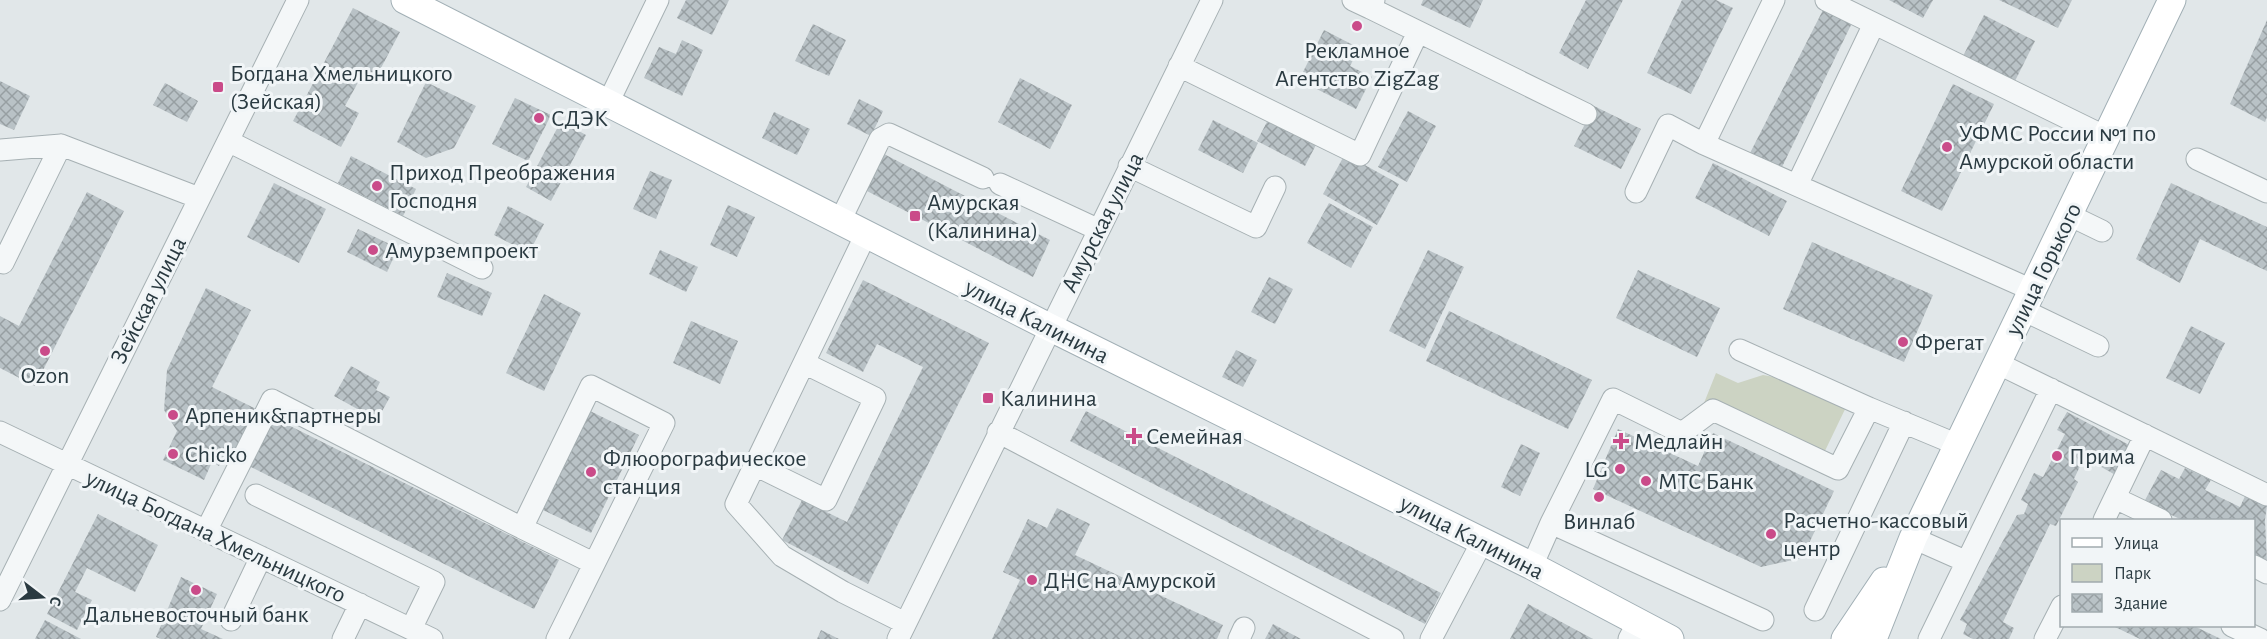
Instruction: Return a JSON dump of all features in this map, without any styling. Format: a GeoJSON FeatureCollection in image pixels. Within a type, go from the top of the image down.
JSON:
{"type":"FeatureCollection","features":[{"type":"Feature","properties":{"kind":"main road","name":"улица Калинина"},"geometry":{"type":"LineString","coordinates":[[405,0],[1049,327],[1532,566],[1634,631],[1670,639]]}},
{"type":"Feature","properties":{"kind":"main road","name":"улица Горького"},"geometry":{"type":"LineString","coordinates":[[1873,639],[1913,538],[2172,0]]}},
{"type":"Feature","properties":{"kind":"main road","name":"улица Горького"},"geometry":{"type":"LineString","coordinates":[[1845,639],[1913,538]]}},
{"type":"Feature","properties":{"kind":"street","name":"Зейская улица"},"geometry":{"type":"LineString","coordinates":[[0,600],[298,0]]}},
{"type":"Feature","properties":{"kind":"street"},"geometry":{"type":"LineString","coordinates":[[608,103],[658,0]]}},
{"type":"Feature","properties":{"kind":"street","name":"Амурская улица"},"geometry":{"type":"LineString","coordinates":[[901,631],[1097,229],[1212,0]]}},
{"type":"Feature","properties":{"kind":"street"},"geometry":{"type":"LineString","coordinates":[[1704,144],[1774,0]]}},
{"type":"Feature","properties":{"kind":"street"},"geometry":{"type":"LineString","coordinates":[[1826,0],[2106,137]]}},
{"type":"Feature","properties":{"kind":"street"},"geometry":{"type":"LineString","coordinates":[[1366,3],[1418,32],[1586,114]]}},
{"type":"Feature","properties":{"kind":"street"},"geometry":{"type":"LineString","coordinates":[[1797,185],[1874,24]]}},
{"type":"Feature","properties":{"kind":"street"},"geometry":{"type":"LineString","coordinates":[[1179,66],[1360,155],[1418,32]]}},
{"type":"Feature","properties":{"kind":"street"},"geometry":{"type":"LineString","coordinates":[[1636,192],[1668,125],[1704,144],[1797,185],[2028,300],[2098,346]]}},
{"type":"Feature","properties":{"kind":"street"},"geometry":{"type":"LineString","coordinates":[[840,221],[880,139],[889,134],[1097,229]]}},
{"type":"Feature","properties":{"kind":"street"},"geometry":{"type":"LineString","coordinates":[[228,141],[482,268]]}},
{"type":"Feature","properties":{"kind":"street"},"geometry":{"type":"LineString","coordinates":[[0,150],[61,145],[199,198]]}},
{"type":"Feature","properties":{"kind":"street"},"geometry":{"type":"LineString","coordinates":[[0,262],[3,263],[61,145]]}},
{"type":"Feature","properties":{"kind":"street"},"geometry":{"type":"LineString","coordinates":[[2197,159],[2267,192]]}},
{"type":"Feature","properties":{"kind":"street"},"geometry":{"type":"LineString","coordinates":[[1129,166],[1256,227],[1275,187]]}},
{"type":"Feature","properties":{"kind":"street"},"geometry":{"type":"LineString","coordinates":[[2069,215],[2102,231]]}},
{"type":"Feature","properties":{"kind":"street"},"geometry":{"type":"LineString","coordinates":[[866,234],[736,504],[782,556],[843,592],[901,631]]}},
{"type":"Feature","properties":{"kind":"street"},"geometry":{"type":"LineString","coordinates":[[1740,350],[1958,446]]}},
{"type":"Feature","properties":{"kind":"street"},"geometry":{"type":"LineString","coordinates":[[755,465],[826,500],[875,398],[804,363]]}},
{"type":"Feature","properties":{"kind":"street"},"geometry":{"type":"LineString","coordinates":[[1997,363],[2267,495]]}},
{"type":"Feature","properties":{"kind":"street"},"geometry":{"type":"LineString","coordinates":[[522,528],[591,386],[664,423],[557,639]]}},
{"type":"Feature","properties":{"kind":"street"},"geometry":{"type":"LineString","coordinates":[[1929,639],[1965,561],[2051,389]]}},
{"type":"Feature","properties":{"kind":"street"},"geometry":{"type":"LineString","coordinates":[[1532,566],[1613,399],[1682,433],[1713,410],[1838,469],[1869,408]]}},
{"type":"Feature","properties":{"kind":"street"},"geometry":{"type":"LineString","coordinates":[[206,531],[272,400],[593,563]]}},
{"type":"Feature","properties":{"kind":"street"},"geometry":{"type":"LineString","coordinates":[[1815,610],[1904,422]]}},
{"type":"Feature","properties":{"kind":"street","name":"улица Богдана Хмельницкого"},"geometry":{"type":"LineString","coordinates":[[0,432],[432,639]]}},
{"type":"Feature","properties":{"kind":"street"},"geometry":{"type":"LineString","coordinates":[[998,432],[1393,639]]}},
{"type":"Feature","properties":{"kind":"street"},"geometry":{"type":"LineString","coordinates":[[2104,519],[2145,435]]}},
{"type":"Feature","properties":{"kind":"street"},"geometry":{"type":"LineString","coordinates":[[256,495],[434,582],[411,629]]}},
{"type":"Feature","properties":{"kind":"street"},"geometry":{"type":"LineString","coordinates":[[2115,498],[2159,519]]}},
{"type":"Feature","properties":{"kind":"street"},"geometry":{"type":"LineString","coordinates":[[1551,523],[1763,620]]}},
{"type":"Feature","properties":{"kind":"street"},"geometry":{"type":"LineString","coordinates":[[1913,538],[1965,561]]}},
{"type":"Feature","properties":{"kind":"street"},"geometry":{"type":"LineString","coordinates":[[1431,639],[1482,542]]}},
{"type":"Feature","properties":{"kind":"street"},"geometry":{"type":"LineString","coordinates":[[231,620],[261,557]]}},
{"type":"Feature","properties":{"kind":"street"},"geometry":{"type":"LineString","coordinates":[[344,639],[360,604]]}},
{"type":"Feature","properties":{"kind":"street"},"geometry":{"type":"LineString","coordinates":[[2045,639],[2060,608]]}},
{"type":"Feature","properties":{"kind":"street"},"geometry":{"type":"LineString","coordinates":[[2234,627],[2260,639]]}},
{"type":"Feature","properties":{"kind":"green space"},"geometry":{"type":"Polygon","coordinates":[[[1716,373],[1738,383],[1763,375],[1810,383],[1849,401],[1823,455],[1704,403],[1716,373]]]}},
{"type":"Feature","properties":{"kind":"building"},"geometry":{"type":"Polygon","coordinates":[[[686,0],[729,0],[712,35],[677,18],[686,0]]]}},
{"type":"Feature","properties":{"kind":"building"},"geometry":{"type":"Polygon","coordinates":[[[1423,0],[1483,0],[1470,28],[1421,5],[1423,0]]]}},
{"type":"Feature","properties":{"kind":"building"},"geometry":{"type":"Polygon","coordinates":[[[1586,0],[1623,0],[1588,69],[1559,53],[1586,0]]]}},
{"type":"Feature","properties":{"kind":"building"},"geometry":{"type":"Polygon","coordinates":[[[1682,0],[1716,0],[1733,8],[1691,94],[1647,73],[1682,0]]]}},
{"type":"Feature","properties":{"kind":"building"},"geometry":{"type":"Polygon","coordinates":[[[1889,0],[1933,0],[1923,18],[1889,0]]]}},
{"type":"Feature","properties":{"kind":"building"},"geometry":{"type":"Polygon","coordinates":[[[1999,0],[2072,0],[2058,28],[1999,0]]]}},
{"type":"Feature","properties":{"kind":"building"},"geometry":{"type":"Polygon","coordinates":[[[353,8],[400,32],[373,83],[361,77],[345,106],[359,113],[341,147],[293,121],[353,8]]]}},
{"type":"Feature","properties":{"kind":"building"},"geometry":{"type":"Polygon","coordinates":[[[1823,10],[1852,23],[1781,169],[1750,153],[1823,10]]]}},
{"type":"Feature","properties":{"kind":"building"},"geometry":{"type":"Polygon","coordinates":[[[1984,15],[2035,41],[2013,85],[1961,60],[1984,15]]]}},
{"type":"Feature","properties":{"kind":"building"},"geometry":{"type":"Polygon","coordinates":[[[2267,20],[2267,117],[2265,122],[2230,104],[2267,20]]]}},
{"type":"Feature","properties":{"kind":"building"},"geometry":{"type":"Polygon","coordinates":[[[813,24],[846,40],[829,76],[795,61],[813,24]]]}},
{"type":"Feature","properties":{"kind":"building"},"geometry":{"type":"Polygon","coordinates":[[[1324,30],[1359,48],[1350,66],[1372,77],[1356,109],[1299,80],[1324,30]]]}},
{"type":"Feature","properties":{"kind":"building"},"geometry":{"type":"Polygon","coordinates":[[[682,40],[703,50],[682,96],[644,78],[659,47],[676,54],[682,40]]]}},
{"type":"Feature","properties":{"kind":"building"},"geometry":{"type":"Polygon","coordinates":[[[1020,78],[1072,105],[1050,149],[998,122],[1020,78]]]}},
{"type":"Feature","properties":{"kind":"building"},"geometry":{"type":"Polygon","coordinates":[[[0,81],[30,96],[14,130],[0,124],[0,81]]]}},
{"type":"Feature","properties":{"kind":"building"},"geometry":{"type":"Polygon","coordinates":[[[426,82],[476,106],[454,148],[426,158],[397,142],[426,82]]]}},
{"type":"Feature","properties":{"kind":"building"},"geometry":{"type":"Polygon","coordinates":[[[165,83],[198,101],[187,122],[153,105],[165,83]]]}},
{"type":"Feature","properties":{"kind":"building","name":"УФМС России №1 по Амурской области"},"geometry":{"type":"Polygon","coordinates":[[[1953,84],[1994,104],[1942,211],[1901,191],[1953,84]]]}},
{"type":"Feature","properties":{"kind":"building"},"geometry":{"type":"Polygon","coordinates":[[[515,98],[551,115],[528,161],[492,144],[515,98]]]}},
{"type":"Feature","properties":{"kind":"building"},"geometry":{"type":"Polygon","coordinates":[[[859,99],[883,111],[871,136],[847,124],[859,99]]]}},
{"type":"Feature","properties":{"kind":"building"},"geometry":{"type":"Polygon","coordinates":[[[1594,106],[1641,129],[1621,169],[1574,146],[1594,106]]]}},
{"type":"Feature","properties":{"kind":"building"},"geometry":{"type":"Polygon","coordinates":[[[1408,111],[1436,126],[1407,182],[1378,167],[1408,111]]]}},
{"type":"Feature","properties":{"kind":"building"},"geometry":{"type":"Polygon","coordinates":[[[774,112],[810,129],[797,155],[762,138],[774,112]]]}},
{"type":"Feature","properties":{"kind":"building"},"geometry":{"type":"Polygon","coordinates":[[[1269,118],[1317,143],[1305,166],[1257,141],[1269,118]]]}},
{"type":"Feature","properties":{"kind":"building"},"geometry":{"type":"Polygon","coordinates":[[[1213,120],[1258,143],[1243,173],[1198,150],[1213,120]]]}},
{"type":"Feature","properties":{"kind":"building"},"geometry":{"type":"Polygon","coordinates":[[[561,121],[586,135],[551,201],[526,187],[561,121]]]}},
{"type":"Feature","properties":{"kind":"building"},"geometry":{"type":"Polygon","coordinates":[[[882,153],[1050,240],[1033,277],[865,190],[882,153]]]}},
{"type":"Feature","properties":{"kind":"building"},"geometry":{"type":"Polygon","coordinates":[[[1345,154],[1399,184],[1377,225],[1323,194],[1345,154]]]}},
{"type":"Feature","properties":{"kind":"building","name":"Приход Преображения Господня"},"geometry":{"type":"Polygon","coordinates":[[[351,156],[416,189],[403,216],[338,183],[351,156]]]}},
{"type":"Feature","properties":{"kind":"building"},"geometry":{"type":"Polygon","coordinates":[[[1713,163],[1787,201],[1769,236],[1695,198],[1713,163]]]}},
{"type":"Feature","properties":{"kind":"building"},"geometry":{"type":"Polygon","coordinates":[[[650,171],[672,180],[656,219],[633,209],[650,171]]]}},
{"type":"Feature","properties":{"kind":"building"},"geometry":{"type":"Polygon","coordinates":[[[274,183],[326,209],[299,263],[247,237],[274,183]]]}},
{"type":"Feature","properties":{"kind":"building"},"geometry":{"type":"Polygon","coordinates":[[[2171,183],[2267,227],[2267,271],[2200,239],[2180,283],[2136,259],[2171,183]]]}},
{"type":"Feature","properties":{"kind":"building"},"geometry":{"type":"Polygon","coordinates":[[[87,192],[124,211],[35,386],[0,368],[0,316],[19,326],[87,192]]]}},
{"type":"Feature","properties":{"kind":"building"},"geometry":{"type":"Polygon","coordinates":[[[1329,203],[1373,227],[1351,268],[1307,243],[1329,203]]]}},
{"type":"Feature","properties":{"kind":"building"},"geometry":{"type":"Polygon","coordinates":[[[728,205],[755,217],[737,257],[710,245],[728,205]]]}},
{"type":"Feature","properties":{"kind":"building"},"geometry":{"type":"Polygon","coordinates":[[[508,206],[544,224],[529,253],[494,235],[508,206]]]}},
{"type":"Feature","properties":{"kind":"building","name":"Амурземпроект"},"geometry":{"type":"Polygon","coordinates":[[[358,229],[398,248],[387,272],[347,252],[358,229]]]}},
{"type":"Feature","properties":{"kind":"building"},"geometry":{"type":"Polygon","coordinates":[[[1812,242],[1933,295],[1904,362],[1783,309],[1812,242]]]}},
{"type":"Feature","properties":{"kind":"building"},"geometry":{"type":"Polygon","coordinates":[[[660,250],[698,267],[686,292],[649,274],[660,250]]]}},
{"type":"Feature","properties":{"kind":"building"},"geometry":{"type":"Polygon","coordinates":[[[1428,250],[1464,267],[1425,349],[1389,331],[1428,250]]]}},
{"type":"Feature","properties":{"kind":"building"},"geometry":{"type":"Polygon","coordinates":[[[1638,270],[1720,308],[1697,357],[1616,318],[1638,270]]]}},
{"type":"Feature","properties":{"kind":"building"},"geometry":{"type":"Polygon","coordinates":[[[447,273],[492,293],[482,316],[437,297],[447,273]]]}},
{"type":"Feature","properties":{"kind":"building"},"geometry":{"type":"Polygon","coordinates":[[[1269,277],[1293,289],[1275,324],[1251,312],[1269,277]]]}},
{"type":"Feature","properties":{"kind":"building"},"geometry":{"type":"Polygon","coordinates":[[[863,280],[989,343],[868,584],[782,540],[802,500],[847,522],[923,367],[877,344],[863,372],[826,353],[863,280]]]}},
{"type":"Feature","properties":{"kind":"building"},"geometry":{"type":"Polygon","coordinates":[[[206,288],[251,310],[212,387],[559,560],[534,609],[225,454],[219,466],[212,462],[204,480],[163,460],[177,431],[164,410],[167,370],[206,288]]]}},
{"type":"Feature","properties":{"kind":"building"},"geometry":{"type":"Polygon","coordinates":[[[544,294],[581,313],[544,391],[506,373],[544,294]]]}},
{"type":"Feature","properties":{"kind":"building"},"geometry":{"type":"Polygon","coordinates":[[[1449,311],[1592,380],[1568,429],[1426,361],[1449,311]]]}},
{"type":"Feature","properties":{"kind":"building"},"geometry":{"type":"Polygon","coordinates":[[[691,321],[738,341],[720,384],[673,363],[691,321]]]}},
{"type":"Feature","properties":{"kind":"building"},"geometry":{"type":"Polygon","coordinates":[[[2191,326],[2225,343],[2200,394],[2166,378],[2191,326]]]}},
{"type":"Feature","properties":{"kind":"building"},"geometry":{"type":"Polygon","coordinates":[[[1236,350],[1257,360],[1243,387],[1222,377],[1236,350]]]}},
{"type":"Feature","properties":{"kind":"building"},"geometry":{"type":"Polygon","coordinates":[[[351,366],[380,382],[376,390],[390,397],[377,420],[334,396],[351,366]]]}},
{"type":"Feature","properties":{"kind":"building","name":"Флюорографическое станция"},"geometry":{"type":"Polygon","coordinates":[[[590,411],[639,435],[591,533],[543,510],[590,411]]]}},
{"type":"Feature","properties":{"kind":"building"},"geometry":{"type":"Polygon","coordinates":[[[1086,411],[1441,593],[1425,624],[1070,441],[1086,411]]]}},
{"type":"Feature","properties":{"kind":"building"},"geometry":{"type":"Polygon","coordinates":[[[2067,412],[2133,447],[2119,477],[2096,464],[2090,469],[2081,464],[2074,479],[2078,482],[2056,526],[2050,524],[2003,622],[2014,628],[2009,639],[1973,639],[1963,634],[1967,624],[1960,620],[2017,515],[2024,514],[2028,504],[2021,500],[2034,473],[2043,477],[2065,434],[2057,430],[2067,412]]]}},
{"type":"Feature","properties":{"kind":"building"},"geometry":{"type":"Polygon","coordinates":[[[1618,429],[1698,466],[1713,433],[1834,491],[1802,558],[1761,567],[1593,489],[1618,429]]]}},
{"type":"Feature","properties":{"kind":"building"},"geometry":{"type":"Polygon","coordinates":[[[1521,444],[1540,453],[1520,496],[1501,487],[1521,444]]]}},
{"type":"Feature","properties":{"kind":"building"},"geometry":{"type":"Polygon","coordinates":[[[2185,468],[2211,480],[2205,490],[2240,507],[2246,494],[2267,505],[2265,520],[2267,563],[2255,557],[2255,519],[2180,519],[2144,502],[2161,470],[2179,479],[2185,468]]]}},
{"type":"Feature","properties":{"kind":"building"},"geometry":{"type":"Polygon","coordinates":[[[1057,508],[1090,524],[1075,555],[1223,625],[1217,639],[992,639],[1020,580],[1003,572],[1028,519],[1047,528],[1057,508]]]}},
{"type":"Feature","properties":{"kind":"building"},"geometry":{"type":"Polygon","coordinates":[[[98,514],[158,545],[135,592],[87,568],[75,592],[92,600],[77,630],[47,614],[98,514]]]}},
{"type":"Feature","properties":{"kind":"building"},"geometry":{"type":"Polygon","coordinates":[[[181,577],[217,594],[201,629],[223,639],[161,639],[156,637],[181,577]]]}},
{"type":"Feature","properties":{"kind":"building"},"geometry":{"type":"Polygon","coordinates":[[[1528,604],[1593,639],[1510,639],[1528,604]]]}},
{"type":"Feature","properties":{"kind":"building"},"geometry":{"type":"Polygon","coordinates":[[[45,620],[81,639],[35,639],[45,620]]]}},
{"type":"Feature","properties":{"kind":"building"},"geometry":{"type":"Polygon","coordinates":[[[1273,624],[1301,639],[1265,639],[1273,624]]]}},
{"type":"Feature","properties":{"kind":"building"},"geometry":{"type":"Polygon","coordinates":[[[2115,627],[2196,627],[2221,639],[2140,639],[2115,627]]]}},
{"type":"Feature","properties":{"kind":"building"},"geometry":{"type":"Polygon","coordinates":[[[821,630],[839,639],[817,639],[821,630]]]}},
{"type":"Feature","properties":{"kind":"place","name":"Рекламное Агентство ZigZag"},"geometry":{"type":"Point","coordinates":[1357,26]}},
{"type":"Feature","properties":{"kind":"place","name":"Богдана Хмельницкого (Зейская)"},"geometry":{"type":"Point","coordinates":[218,87]}},
{"type":"Feature","properties":{"kind":"place","name":"СДЭК"},"geometry":{"type":"Point","coordinates":[539,118]}},
{"type":"Feature","properties":{"kind":"place","name":"УФМС России №1 по Амурской области"},"geometry":{"type":"Point","coordinates":[1947,147]}},
{"type":"Feature","properties":{"kind":"place","name":"Приход Преображения Господня"},"geometry":{"type":"Point","coordinates":[377,186]}},
{"type":"Feature","properties":{"kind":"place","name":"Амурская (Калинина)"},"geometry":{"type":"Point","coordinates":[915,216]}},
{"type":"Feature","properties":{"kind":"place","name":"Амурземпроект"},"geometry":{"type":"Point","coordinates":[373,250]}},
{"type":"Feature","properties":{"kind":"place","name":"Фрегат"},"geometry":{"type":"Point","coordinates":[1903,342]}},
{"type":"Feature","properties":{"kind":"place","name":"Ozon"},"geometry":{"type":"Point","coordinates":[45,351]}},
{"type":"Feature","properties":{"kind":"place","name":"Калинина"},"geometry":{"type":"Point","coordinates":[988,398]}},
{"type":"Feature","properties":{"kind":"place","name":"Арпеник&партнеры"},"geometry":{"type":"Point","coordinates":[173,415]}},
{"type":"Feature","properties":{"kind":"place","name":"Семейная"},"geometry":{"type":"Point","coordinates":[1134,436]}},
{"type":"Feature","properties":{"kind":"place","name":"Медлайн"},"geometry":{"type":"Point","coordinates":[1621,441]}},
{"type":"Feature","properties":{"kind":"place","name":"Chicko"},"geometry":{"type":"Point","coordinates":[173,454]}},
{"type":"Feature","properties":{"kind":"place","name":"Прима"},"geometry":{"type":"Point","coordinates":[2057,456]}},
{"type":"Feature","properties":{"kind":"place","name":"LG"},"geometry":{"type":"Point","coordinates":[1620,469]}},
{"type":"Feature","properties":{"kind":"place","name":"Флюорографическое станция"},"geometry":{"type":"Point","coordinates":[591,472]}},
{"type":"Feature","properties":{"kind":"place","name":"МТС Банк"},"geometry":{"type":"Point","coordinates":[1646,481]}},
{"type":"Feature","properties":{"kind":"place","name":"Винлаб"},"geometry":{"type":"Point","coordinates":[1599,497]}},
{"type":"Feature","properties":{"kind":"place","name":"Расчетно-кассовый центр"},"geometry":{"type":"Point","coordinates":[1771,534]}},
{"type":"Feature","properties":{"kind":"place","name":"ДНС на Амурской"},"geometry":{"type":"Point","coordinates":[1032,580]}},
{"type":"Feature","properties":{"kind":"place","name":"Дальневосточный банк"},"geometry":{"type":"Point","coordinates":[196,590]}}]}
